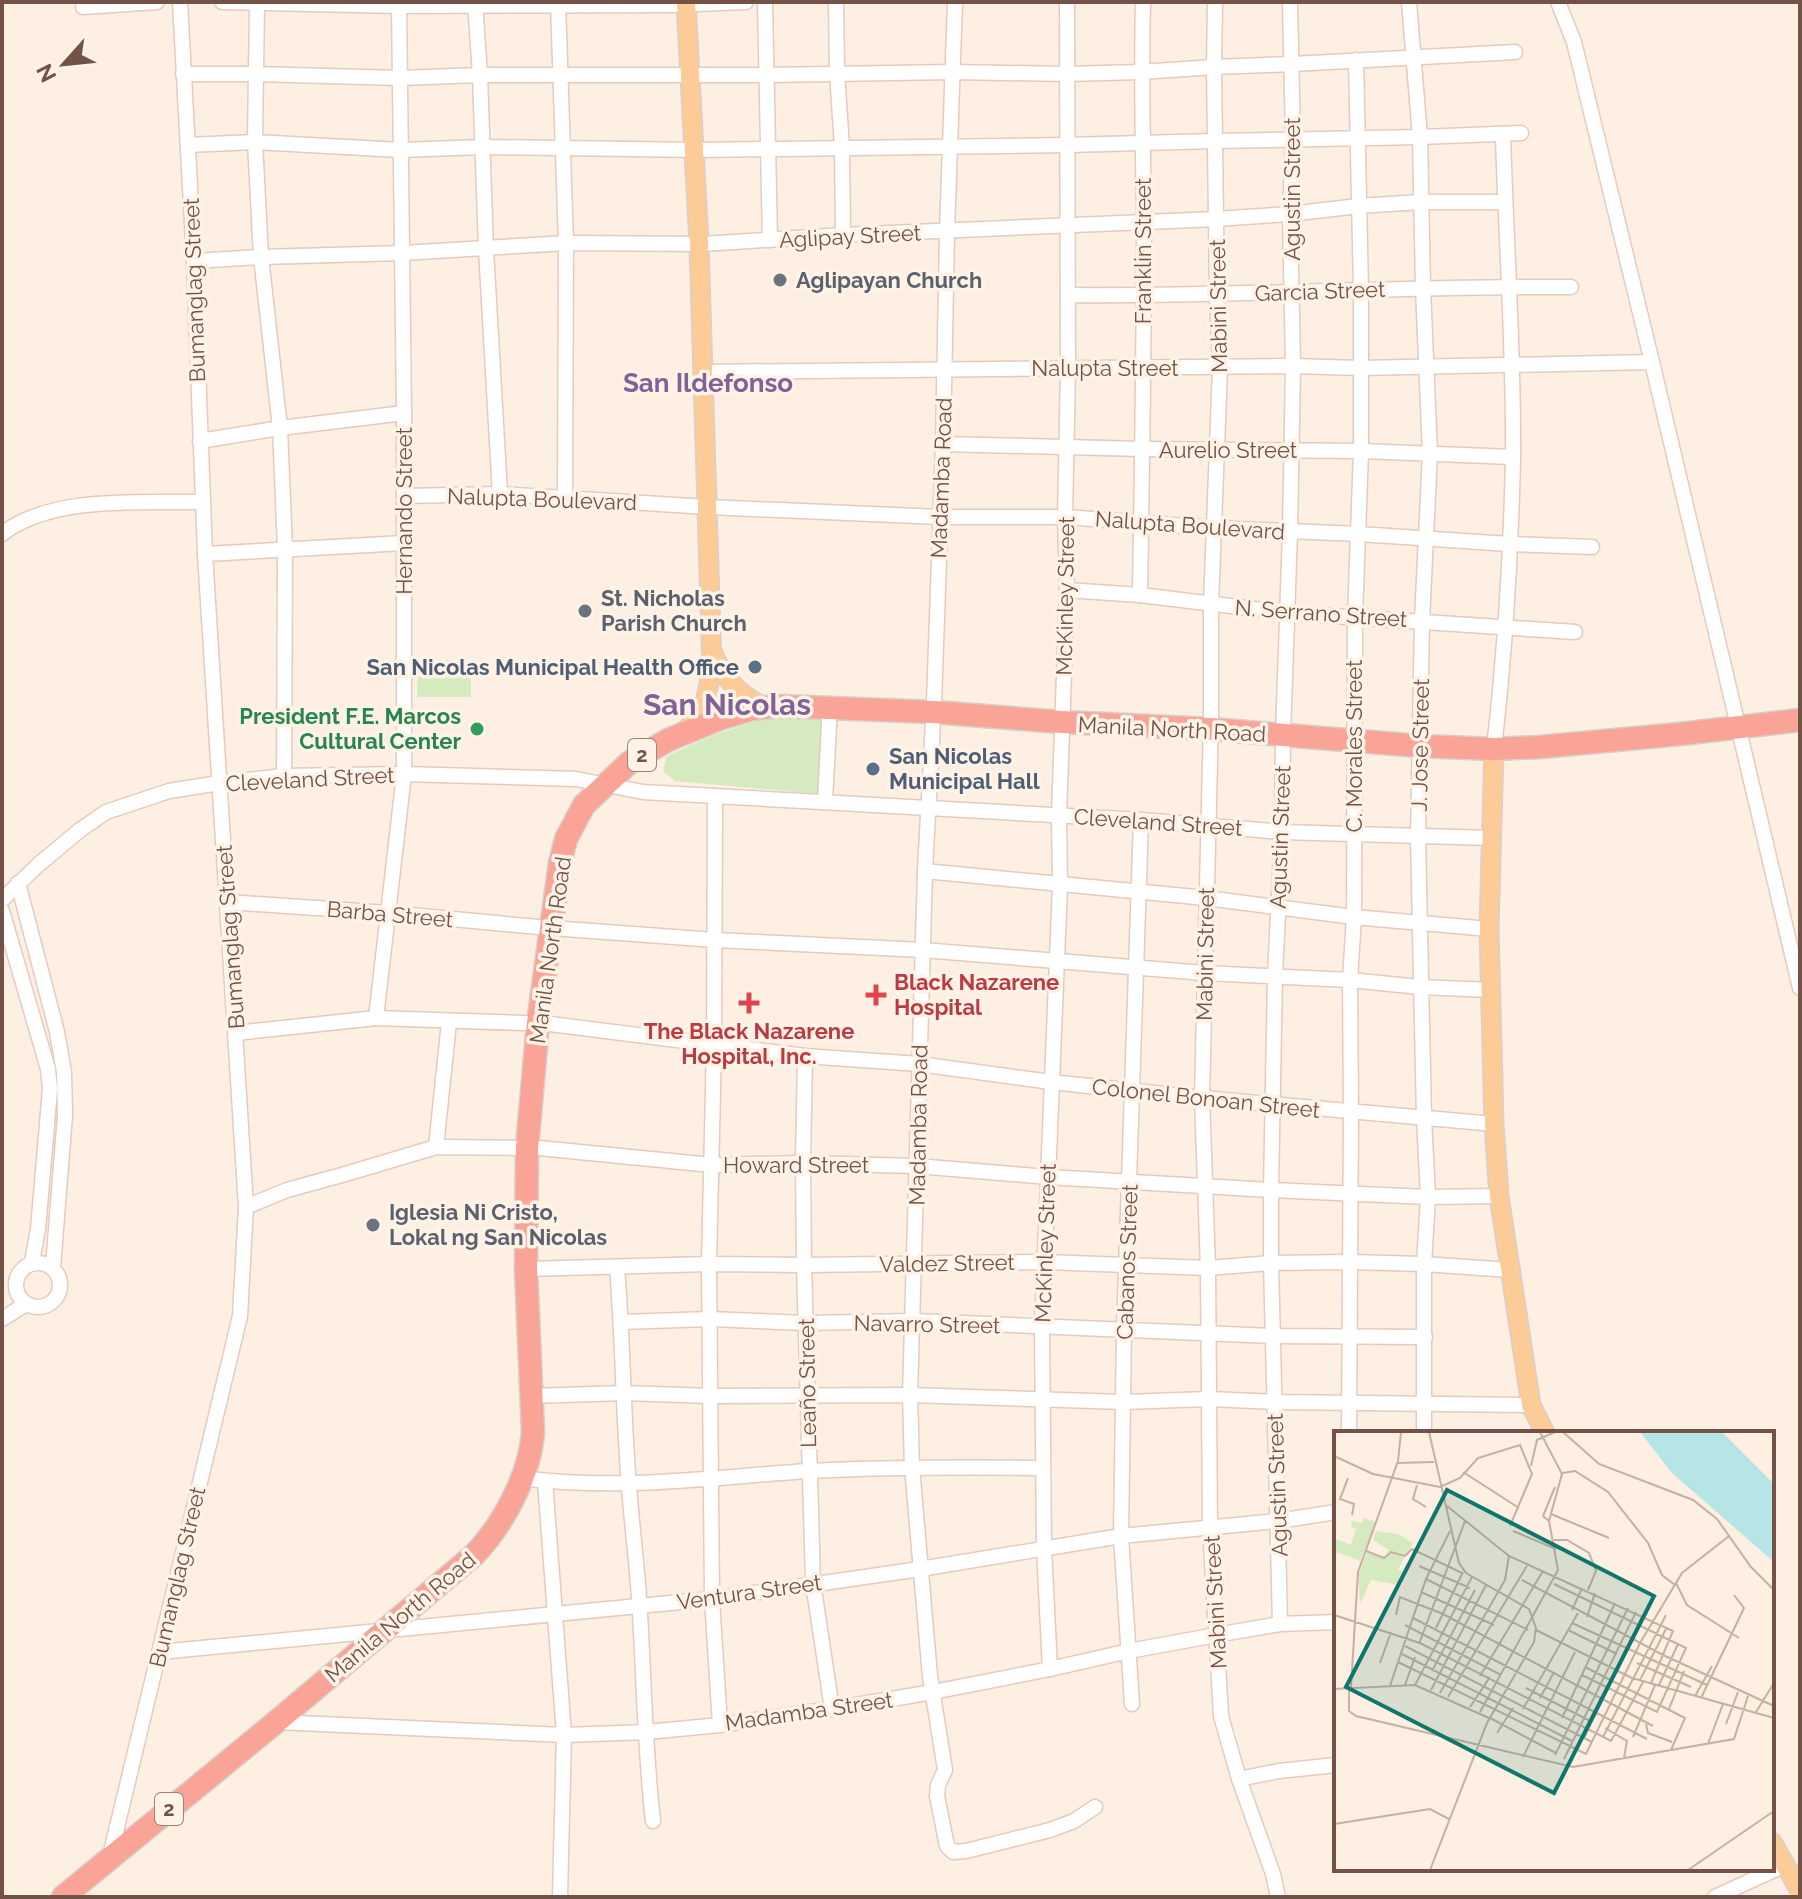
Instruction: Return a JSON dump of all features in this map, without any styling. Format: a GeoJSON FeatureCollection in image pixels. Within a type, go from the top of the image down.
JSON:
{"type":"FeatureCollection","features":[{"type":"Feature","properties":{"kind":"highway","name":"Manila North Road"},"geometry":{"type":"LineString","coordinates":[[63,1897],[425,1598],[485,1544],[513,1497],[532,1453],[526,1269],[527,1148],[538,1023],[560,863],[566,839],[584,805],[630,762],[668,740],[728,716],[779,706],[933,712],[1494,749],[1800,720]]}},
{"type":"Feature","properties":{"kind":"main road"},"geometry":{"type":"LineString","coordinates":[[681,735],[704,708],[711,678],[712,650],[699,244],[686,3]]}},
{"type":"Feature","properties":{"kind":"main road"},"geometry":{"type":"LineString","coordinates":[[712,650],[729,680],[749,699],[765,708]]}},
{"type":"Feature","properties":{"kind":"main road"},"geometry":{"type":"LineString","coordinates":[[1494,749],[1489,929],[1499,1196],[1531,1405],[1544,1431]]}},
{"type":"Feature","properties":{"kind":"main road"},"geometry":{"type":"LineString","coordinates":[[1774,1845],[1794,1877]]}},
{"type":"Feature","properties":{"kind":"street"},"geometry":{"type":"LineString","coordinates":[[83,7],[157,2]]}},
{"type":"Feature","properties":{"kind":"street","name":"Bumanglag Street"},"geometry":{"type":"LineString","coordinates":[[110,1858],[240,1316],[246,1207],[202,502],[194,261],[180,2]]}},
{"type":"Feature","properties":{"kind":"street"},"geometry":{"type":"LineString","coordinates":[[222,2],[746,2]]}},
{"type":"Feature","properties":{"kind":"street"},"geometry":{"type":"LineString","coordinates":[[765,2],[770,240]]}},
{"type":"Feature","properties":{"kind":"street"},"geometry":{"type":"LineString","coordinates":[[836,2],[843,235]]}},
{"type":"Feature","properties":{"kind":"street","name":"Madamba Road"},"geometry":{"type":"LineString","coordinates":[[955,2],[910,1395],[920,1569],[945,1770],[937,1796],[947,1846],[953,1852],[1050,1830],[1074,1821],[1095,1807]]}},
{"type":"Feature","properties":{"kind":"street","name":"McKinley Street"},"geometry":{"type":"LineString","coordinates":[[1050,1669],[1042,1468],[1042,1327],[1060,885],[1059,815],[1067,590],[1067,2]]}},
{"type":"Feature","properties":{"kind":"street","name":"Franklin Street"},"geometry":{"type":"LineString","coordinates":[[1140,595],[1143,2]]}},
{"type":"Feature","properties":{"kind":"street","name":"Mabini Street"},"geometry":{"type":"LineString","coordinates":[[1215,2],[1220,368],[1211,605],[1202,1098],[1208,1268],[1210,1528],[1221,1716],[1278,1897]]}},
{"type":"Feature","properties":{"kind":"street","name":"Agustin Street"},"geometry":{"type":"LineString","coordinates":[[1280,1624],[1271,1190],[1292,450],[1290,214],[1293,64],[1290,2]]}},
{"type":"Feature","properties":{"kind":"street","name":"J. Jose Street"},"geometry":{"type":"LineString","coordinates":[[1409,2],[1420,137],[1430,453],[1422,621],[1418,837],[1428,1197],[1424,1264],[1424,1431]]}},
{"type":"Feature","properties":{"kind":"street"},"geometry":{"type":"LineString","coordinates":[[1558,2],[1574,42],[1800,988]]}},
{"type":"Feature","properties":{"kind":"street"},"geometry":{"type":"LineString","coordinates":[[256,3],[255,142],[261,257],[280,428],[285,549],[284,776]]}},
{"type":"Feature","properties":{"kind":"street"},"geometry":{"type":"LineString","coordinates":[[475,3],[500,494]]}},
{"type":"Feature","properties":{"kind":"street","name":"Hernando Street"},"geometry":{"type":"LineString","coordinates":[[376,1018],[404,774],[399,4]]}},
{"type":"Feature","properties":{"kind":"street"},"geometry":{"type":"LineString","coordinates":[[558,4],[566,243],[565,499]]}},
{"type":"Feature","properties":{"kind":"street"},"geometry":{"type":"LineString","coordinates":[[183,74],[400,78],[953,72],[1067,74],[1515,52]]}},
{"type":"Feature","properties":{"kind":"street","name":"C. Morales Street"},"geometry":{"type":"LineString","coordinates":[[1349,1431],[1350,980],[1354,917],[1355,617],[1361,451],[1356,60]]}},
{"type":"Feature","properties":{"kind":"street"},"geometry":{"type":"LineString","coordinates":[[188,145],[255,142],[400,150],[482,147],[693,150],[1068,145],[1521,133]]}},
{"type":"Feature","properties":{"kind":"street"},"geometry":{"type":"LineString","coordinates":[[1494,749],[1505,629],[1513,457],[1503,135]]}},
{"type":"Feature","properties":{"kind":"street","name":"Aglipay Street"},"geometry":{"type":"LineString","coordinates":[[194,261],[566,243],[699,244],[1216,219],[1421,202],[1505,202]]}},
{"type":"Feature","properties":{"kind":"street","name":"Garcia Street"},"geometry":{"type":"LineString","coordinates":[[1068,295],[1571,287]]}},
{"type":"Feature","properties":{"kind":"street","name":"Nalupta Street"},"geometry":{"type":"LineString","coordinates":[[702,372],[1293,366],[1360,368],[1652,362]]}},
{"type":"Feature","properties":{"kind":"street"},"geometry":{"type":"LineString","coordinates":[[200,441],[404,413]]}},
{"type":"Feature","properties":{"kind":"street","name":"Aurelio Street"},"geometry":{"type":"LineString","coordinates":[[943,444],[1217,451],[1361,451],[1513,457]]}},
{"type":"Feature","properties":{"kind":"street","name":"Nalupta Boulevard"},"geometry":{"type":"LineString","coordinates":[[404,496],[500,494],[940,517],[1065,517],[1214,528],[1592,547]]}},
{"type":"Feature","properties":{"kind":"street"},"geometry":{"type":"LineString","coordinates":[[2,534],[33,517],[61,508],[202,502]]}},
{"type":"Feature","properties":{"kind":"street"},"geometry":{"type":"LineString","coordinates":[[205,554],[404,543]]}},
{"type":"Feature","properties":{"kind":"street","name":"N. Serrano Street"},"geometry":{"type":"LineString","coordinates":[[1067,590],[1140,595],[1288,613],[1575,632]]}},
{"type":"Feature","properties":{"kind":"street"},"geometry":{"type":"LineString","coordinates":[[825,801],[830,707]]}},
{"type":"Feature","properties":{"kind":"street","name":"Cleveland Street"},"geometry":{"type":"LineString","coordinates":[[2,900],[80,830],[106,812],[169,791],[284,776],[404,774],[576,779],[643,792],[1141,820],[1282,832],[1492,838]]}},
{"type":"Feature","properties":{"kind":"street"},"geometry":{"type":"LineString","coordinates":[[715,796],[709,1264],[710,1479],[712,1599],[720,1725]]}},
{"type":"Feature","properties":{"kind":"street","name":"Cabanos Street"},"geometry":{"type":"LineString","coordinates":[[1132,1704],[1121,1536],[1124,1330],[1141,820]]}},
{"type":"Feature","properties":{"kind":"street"},"geometry":{"type":"LineString","coordinates":[[925,871],[1489,929]]}},
{"type":"Feature","properties":{"kind":"street"},"geometry":{"type":"LineString","coordinates":[[18,883],[57,1032],[64,1072],[65,1115],[53,1267]]}},
{"type":"Feature","properties":{"kind":"street","name":"Barba Street"},"geometry":{"type":"LineString","coordinates":[[228,902],[715,940],[923,950],[1204,973],[1491,990]]}},
{"type":"Feature","properties":{"kind":"street"},"geometry":{"type":"LineString","coordinates":[[2,911],[48,1069],[50,1089],[38,1229],[32,1262]]}},
{"type":"Feature","properties":{"kind":"street"},"geometry":{"type":"LineString","coordinates":[[236,1033],[376,1018],[538,1023]]}},
{"type":"Feature","properties":{"kind":"street"},"geometry":{"type":"LineString","coordinates":[[436,1147],[449,1022]]}},
{"type":"Feature","properties":{"kind":"street","name":"Colonel Bonoan Street"},"geometry":{"type":"LineString","coordinates":[[538,1023],[805,1056],[919,1064],[1272,1106],[1494,1124]]}},
{"type":"Feature","properties":{"kind":"street","name":"Leaño Street"},"geometry":{"type":"LineString","coordinates":[[805,1056],[804,1265],[813,1583],[832,1709]]}},
{"type":"Feature","properties":{"kind":"street","name":"Howard Street"},"geometry":{"type":"LineString","coordinates":[[246,1207],[287,1190],[436,1147],[527,1148],[712,1165],[803,1163],[917,1166],[1271,1190],[1428,1197],[1499,1196]]}},
{"type":"Feature","properties":{"kind":"street"},"geometry":{"type":"LineString","coordinates":[[32,1262],[43,1262],[53,1267],[60,1276],[61,1287],[57,1297],[49,1305],[41,1307],[26,1304],[17,1291],[18,1274],[32,1262]]}},
{"type":"Feature","properties":{"kind":"street","name":"Valdez Street"},"geometry":{"type":"LineString","coordinates":[[526,1269],[709,1264],[1044,1262],[1208,1268],[1349,1262],[1510,1270]]}},
{"type":"Feature","properties":{"kind":"street"},"geometry":{"type":"LineString","coordinates":[[617,1267],[628,1484],[640,1606],[653,1821]]}},
{"type":"Feature","properties":{"kind":"street"},"geometry":{"type":"LineString","coordinates":[[2,1297],[16,1284]]}},
{"type":"Feature","properties":{"kind":"street"},"geometry":{"type":"LineString","coordinates":[[2,1319],[26,1304]]}},
{"type":"Feature","properties":{"kind":"street","name":"Navarro Street"},"geometry":{"type":"LineString","coordinates":[[621,1322],[710,1319],[806,1323],[913,1321],[1274,1336],[1425,1337]]}},
{"type":"Feature","properties":{"kind":"street"},"geometry":{"type":"LineString","coordinates":[[531,1396],[808,1394],[1124,1402],[1208,1399],[1531,1405]]}},
{"type":"Feature","properties":{"kind":"street"},"geometry":{"type":"LineString","coordinates":[[522,1478],[628,1484],[912,1467],[1042,1468]]}},
{"type":"Feature","properties":{"kind":"street"},"geometry":{"type":"LineString","coordinates":[[545,1481],[564,1735],[560,1897]]}},
{"type":"Feature","properties":{"kind":"street","name":"Ventura Street"},"geometry":{"type":"LineString","coordinates":[[160,1652],[712,1599],[1121,1536],[1278,1521],[1334,1512]]}},
{"type":"Feature","properties":{"kind":"street","name":"Madamba Street"},"geometry":{"type":"LineString","coordinates":[[276,1722],[564,1735],[647,1732],[720,1725],[933,1692],[1129,1651],[1280,1624],[1334,1622]]}},
{"type":"Feature","properties":{"kind":"street"},"geometry":{"type":"LineString","coordinates":[[1239,1779],[1334,1765]]}},
{"type":"Feature","properties":{"kind":"street"},"geometry":{"type":"LineString","coordinates":[[1715,1897],[1794,1877]]}},
{"type":"Feature","properties":{"kind":"green space"},"geometry":{"type":"Polygon","coordinates":[[[418,660],[471,660],[471,697],[417,697],[418,660]]]}},
{"type":"Feature","properties":{"kind":"green space"},"geometry":{"type":"Polygon","coordinates":[[[775,715],[824,715],[819,794],[675,781],[663,771],[667,756],[711,736],[775,715]]]}},
{"type":"Feature","properties":{"kind":"place","name":"Aglipayan Church"},"geometry":{"type":"Point","coordinates":[780,280]}},
{"type":"Feature","properties":{"kind":"place","name":"St. Nicholas Parish Church"},"geometry":{"type":"Point","coordinates":[585,611]}},
{"type":"Feature","properties":{"kind":"place","name":"San Nicolas Municipal Health Office"},"geometry":{"type":"Point","coordinates":[755,667]}},
{"type":"Feature","properties":{"kind":"place","name":"President F.E. Marcos Cultural Center"},"geometry":{"type":"Point","coordinates":[477,729]}},
{"type":"Feature","properties":{"kind":"place","name":"San Nicolas Municipal Hall"},"geometry":{"type":"Point","coordinates":[873,769]}},
{"type":"Feature","properties":{"kind":"place","name":"Black Nazarene Hospital"},"geometry":{"type":"Point","coordinates":[876,995]}},
{"type":"Feature","properties":{"kind":"place","name":"The Black Nazarene Hospital, Inc."},"geometry":{"type":"Point","coordinates":[749,1003]}},
{"type":"Feature","properties":{"kind":"place","name":"Iglesia Ni Cristo, Lokal ng San Nicolas"},"geometry":{"type":"Point","coordinates":[373,1225]}},
{"type":"Feature","properties":{"kind":"district","name":"San Ildefonso"},"geometry":{"type":"Point","coordinates":[708,383]}},
{"type":"Feature","properties":{"kind":"district","name":"San Nicolas"},"geometry":{"type":"Point","coordinates":[727,705]}}]}
